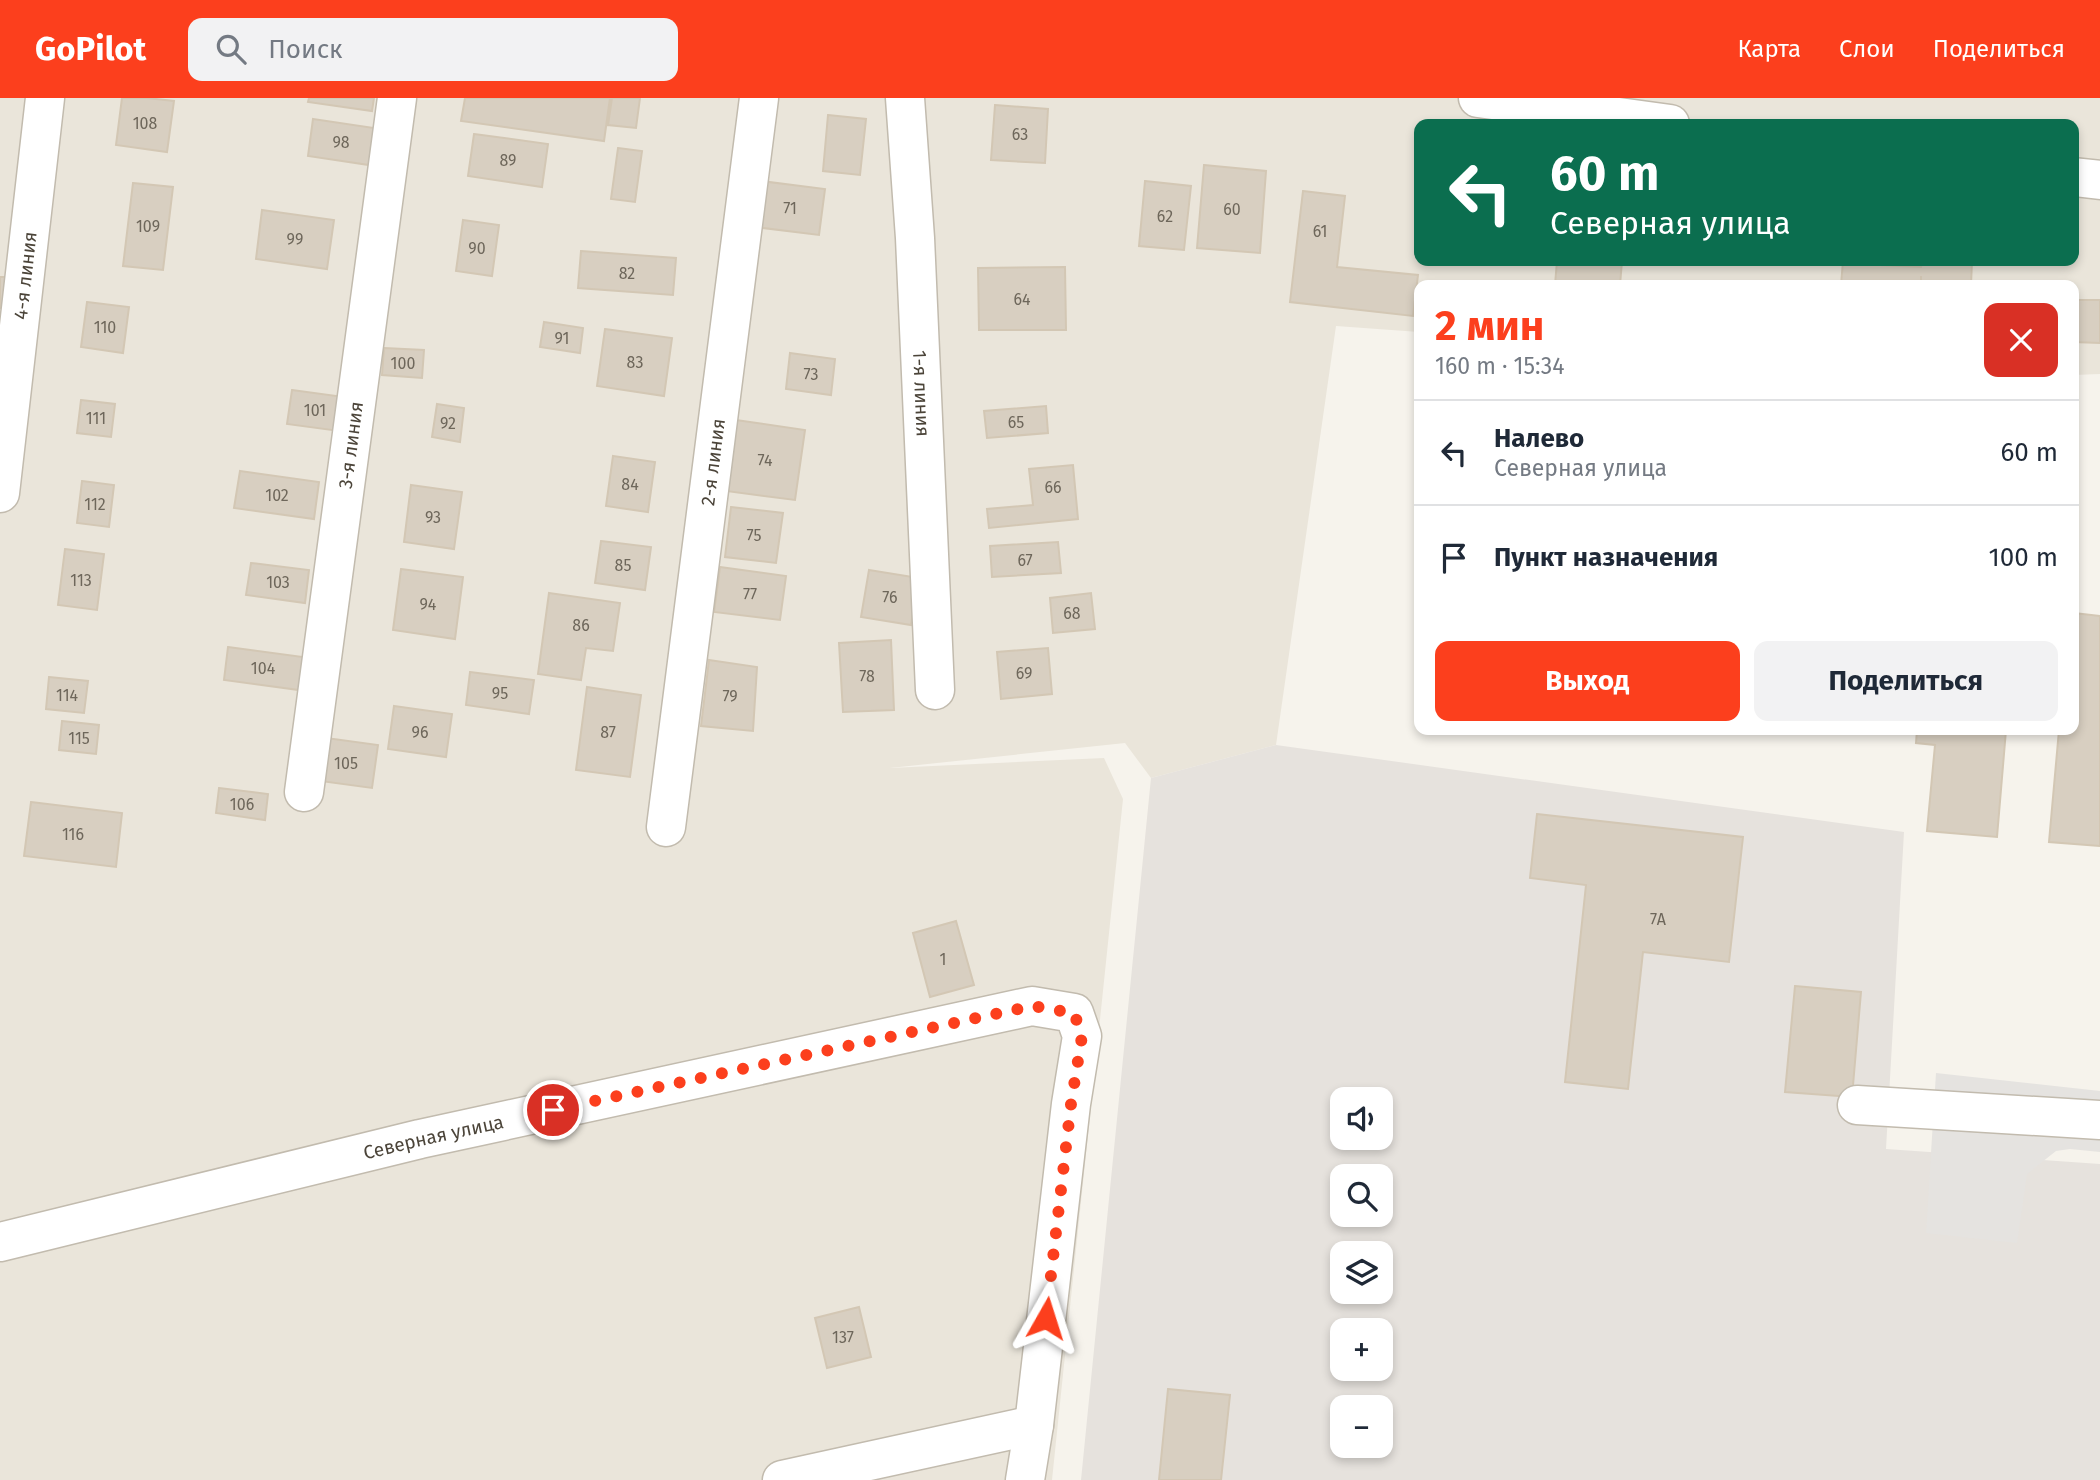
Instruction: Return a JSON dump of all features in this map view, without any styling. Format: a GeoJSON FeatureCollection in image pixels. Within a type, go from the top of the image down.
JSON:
{"type":"FeatureCollection","features":[{"type":"Feature","properties":{"kind":"street","name":"4-я линия"},"geometry":{"type":"LineString","coordinates":[[0,494],[45,98]]}},
{"type":"Feature","properties":{"kind":"street","name":"3-я линия"},"geometry":{"type":"LineString","coordinates":[[304,792],[397,98]]}},
{"type":"Feature","properties":{"kind":"street","name":"2-я линия"},"geometry":{"type":"LineString","coordinates":[[666,827],[759,98]]}},
{"type":"Feature","properties":{"kind":"street","name":"1-я линия"},"geometry":{"type":"LineString","coordinates":[[905,98],[915,238],[935,690]]}},
{"type":"Feature","properties":{"kind":"street"},"geometry":{"type":"LineString","coordinates":[[1478,98],[1633,119]]}},
{"type":"Feature","properties":{"kind":"street"},"geometry":{"type":"LineString","coordinates":[[2079,178],[2100,180]]}},
{"type":"Feature","properties":{"kind":"street","name":"Северная улица"},"geometry":{"type":"LineString","coordinates":[[0,1242],[420,1139],[1032,1006],[1074,1013],[1082,1036],[1071,1104],[1034,1425]]}},
{"type":"Feature","properties":{"kind":"street"},"geometry":{"type":"LineString","coordinates":[[1857,1105],[2100,1119]]}},
{"type":"Feature","properties":{"kind":"street"},"geometry":{"type":"LineString","coordinates":[[782,1480],[1034,1425],[1025,1480]]}},
{"type":"Feature","properties":{"kind":"shaded area"},"geometry":{"type":"Polygon","coordinates":[[[0,98],[2100,98],[2100,374],[2079,375],[2079,280],[1414,280],[1414,332],[1336,326],[1276,745],[1151,778],[1125,743],[890,768],[1104,758],[1123,799],[1052,1480],[0,1480],[0,98]]]}},
{"type":"Feature","properties":{"kind":"shaded area"},"geometry":{"type":"Polygon","coordinates":[[[1276,745],[1904,832],[1886,1149],[2100,1164],[2100,1480],[1081,1480],[1151,778],[1276,745]]]}},
{"type":"Feature","properties":{"kind":"shaded area"},"geometry":{"type":"Polygon","coordinates":[[[1936,1073],[2100,1091],[2100,1152],[2070,1149],[2056,1151],[2027,1174],[2017,1243],[1926,1233],[1936,1073]]]}},
{"type":"Feature","properties":{"kind":"building"},"geometry":{"type":"Polygon","coordinates":[[[122,98],[174,101],[167,152],[116,145],[122,98]]]}},
{"type":"Feature","properties":{"kind":"building"},"geometry":{"type":"Polygon","coordinates":[[[309,98],[374,98],[372,111],[308,102],[309,98]]]}},
{"type":"Feature","properties":{"kind":"building"},"geometry":{"type":"Polygon","coordinates":[[[465,98],[610,98],[604,141],[461,121],[465,98]]]}},
{"type":"Feature","properties":{"kind":"building"},"geometry":{"type":"Polygon","coordinates":[[[612,98],[640,98],[636,128],[608,125],[612,98]]]}},
{"type":"Feature","properties":{"kind":"building"},"geometry":{"type":"Polygon","coordinates":[[[995,105],[1048,109],[1045,163],[991,160],[995,105]]]}},
{"type":"Feature","properties":{"kind":"building"},"geometry":{"type":"Polygon","coordinates":[[[828,115],[866,119],[860,175],[823,171],[828,115]]]}},
{"type":"Feature","properties":{"kind":"building"},"geometry":{"type":"Polygon","coordinates":[[[313,119],[374,128],[369,165],[308,156],[313,119]]]}},
{"type":"Feature","properties":{"kind":"building"},"geometry":{"type":"Polygon","coordinates":[[[474,134],[548,144],[542,187],[468,176],[474,134]]]}},
{"type":"Feature","properties":{"kind":"building"},"geometry":{"type":"Polygon","coordinates":[[[618,148],[642,151],[635,202],[611,199],[618,148]]]}},
{"type":"Feature","properties":{"kind":"building"},"geometry":{"type":"Polygon","coordinates":[[[1204,165],[1266,171],[1260,253],[1197,248],[1204,165]]]}},
{"type":"Feature","properties":{"kind":"building"},"geometry":{"type":"Polygon","coordinates":[[[761,181],[825,189],[819,235],[755,227],[761,181]]]}},
{"type":"Feature","properties":{"kind":"building"},"geometry":{"type":"Polygon","coordinates":[[[1145,181],[1191,186],[1184,250],[1139,246],[1145,181]]]}},
{"type":"Feature","properties":{"kind":"building"},"geometry":{"type":"Polygon","coordinates":[[[133,183],[173,187],[163,270],[123,266],[133,183]]]}},
{"type":"Feature","properties":{"kind":"building"},"geometry":{"type":"Polygon","coordinates":[[[1303,191],[1345,196],[1337,267],[1418,275],[1417,280],[1414,280],[1413,316],[1290,302],[1303,191]]]}},
{"type":"Feature","properties":{"kind":"building"},"geometry":{"type":"Polygon","coordinates":[[[262,210],[334,220],[327,269],[256,259],[262,210]]]}},
{"type":"Feature","properties":{"kind":"building"},"geometry":{"type":"Polygon","coordinates":[[[463,220],[499,225],[492,276],[456,271],[463,220]]]}},
{"type":"Feature","properties":{"kind":"building"},"geometry":{"type":"Polygon","coordinates":[[[581,251],[676,258],[673,295],[578,288],[581,251]]]}},
{"type":"Feature","properties":{"kind":"building"},"geometry":{"type":"Polygon","coordinates":[[[1557,266],[1622,266],[1620,280],[1555,280],[1557,266]]]}},
{"type":"Feature","properties":{"kind":"building"},"geometry":{"type":"Polygon","coordinates":[[[1843,266],[1972,266],[1971,280],[1841,280],[1843,266]]]}},
{"type":"Feature","properties":{"kind":"building"},"geometry":{"type":"Polygon","coordinates":[[[1065,267],[1066,330],[979,330],[978,268],[1065,267]]]}},
{"type":"Feature","properties":{"kind":"building"},"geometry":{"type":"Polygon","coordinates":[[[0,277],[7,277],[4,308],[0,308],[0,277]]]}},
{"type":"Feature","properties":{"kind":"building"},"geometry":{"type":"Polygon","coordinates":[[[2079,300],[2100,300],[2100,343],[2079,342],[2079,300]]]}},
{"type":"Feature","properties":{"kind":"building"},"geometry":{"type":"Polygon","coordinates":[[[87,302],[129,307],[123,353],[81,347],[87,302]]]}},
{"type":"Feature","properties":{"kind":"building"},"geometry":{"type":"Polygon","coordinates":[[[544,322],[583,328],[580,353],[540,347],[544,322]]]}},
{"type":"Feature","properties":{"kind":"building"},"geometry":{"type":"Polygon","coordinates":[[[605,329],[672,338],[664,396],[597,386],[605,329]]]}},
{"type":"Feature","properties":{"kind":"building"},"geometry":{"type":"Polygon","coordinates":[[[384,348],[424,350],[422,378],[382,375],[384,348]]]}},
{"type":"Feature","properties":{"kind":"building"},"geometry":{"type":"Polygon","coordinates":[[[790,353],[835,359],[831,395],[786,389],[790,353]]]}},
{"type":"Feature","properties":{"kind":"building"},"geometry":{"type":"Polygon","coordinates":[[[292,390],[344,397],[339,431],[287,424],[292,390]]]}},
{"type":"Feature","properties":{"kind":"building"},"geometry":{"type":"Polygon","coordinates":[[[81,400],[115,404],[111,437],[77,433],[81,400]]]}},
{"type":"Feature","properties":{"kind":"building"},"geometry":{"type":"Polygon","coordinates":[[[437,404],[464,408],[460,442],[432,437],[437,404]]]}},
{"type":"Feature","properties":{"kind":"building"},"geometry":{"type":"Polygon","coordinates":[[[1046,406],[1048,433],[987,438],[984,411],[1046,406]]]}},
{"type":"Feature","properties":{"kind":"building"},"geometry":{"type":"Polygon","coordinates":[[[736,420],[805,430],[795,500],[726,491],[736,420]]]}},
{"type":"Feature","properties":{"kind":"building"},"geometry":{"type":"Polygon","coordinates":[[[613,456],[655,462],[648,512],[606,506],[613,456]]]}},
{"type":"Feature","properties":{"kind":"building"},"geometry":{"type":"Polygon","coordinates":[[[1073,465],[1078,519],[989,528],[987,509],[1033,505],[1029,469],[1073,465]]]}},
{"type":"Feature","properties":{"kind":"building"},"geometry":{"type":"Polygon","coordinates":[[[240,471],[319,482],[314,519],[234,508],[240,471]]]}},
{"type":"Feature","properties":{"kind":"building"},"geometry":{"type":"Polygon","coordinates":[[[82,481],[114,485],[109,527],[77,523],[82,481]]]}},
{"type":"Feature","properties":{"kind":"building"},"geometry":{"type":"Polygon","coordinates":[[[411,485],[462,492],[454,549],[404,542],[411,485]]]}},
{"type":"Feature","properties":{"kind":"building"},"geometry":{"type":"Polygon","coordinates":[[[731,507],[783,513],[776,563],[725,557],[731,507]]]}},
{"type":"Feature","properties":{"kind":"building"},"geometry":{"type":"Polygon","coordinates":[[[601,541],[651,547],[645,590],[595,583],[601,541]]]}},
{"type":"Feature","properties":{"kind":"building"},"geometry":{"type":"Polygon","coordinates":[[[1058,542],[1061,573],[992,577],[990,546],[1058,542]]]}},
{"type":"Feature","properties":{"kind":"building"},"geometry":{"type":"Polygon","coordinates":[[[65,549],[104,554],[97,610],[58,605],[65,549]]]}},
{"type":"Feature","properties":{"kind":"building"},"geometry":{"type":"Polygon","coordinates":[[[251,563],[309,570],[305,603],[246,595],[251,563]]]}},
{"type":"Feature","properties":{"kind":"building"},"geometry":{"type":"Polygon","coordinates":[[[720,567],[786,576],[780,620],[714,612],[720,567]]]}},
{"type":"Feature","properties":{"kind":"building"},"geometry":{"type":"Polygon","coordinates":[[[401,569],[463,577],[455,639],[393,630],[401,569]]]}},
{"type":"Feature","properties":{"kind":"building"},"geometry":{"type":"Polygon","coordinates":[[[869,570],[919,578],[911,625],[861,617],[869,570]]]}},
{"type":"Feature","properties":{"kind":"building"},"geometry":{"type":"Polygon","coordinates":[[[549,593],[620,603],[613,651],[586,648],[581,680],[538,674],[549,593]]]}},
{"type":"Feature","properties":{"kind":"building"},"geometry":{"type":"Polygon","coordinates":[[[1091,593],[1095,629],[1053,633],[1050,598],[1091,593]]]}},
{"type":"Feature","properties":{"kind":"building"},"geometry":{"type":"Polygon","coordinates":[[[2079,614],[2100,616],[2100,846],[2049,842],[2059,735],[2079,735],[2079,614]]]}},
{"type":"Feature","properties":{"kind":"building"},"geometry":{"type":"Polygon","coordinates":[[[891,640],[894,710],[843,712],[839,643],[891,640]]]}},
{"type":"Feature","properties":{"kind":"building"},"geometry":{"type":"Polygon","coordinates":[[[228,647],[303,657],[299,690],[224,680],[228,647]]]}},
{"type":"Feature","properties":{"kind":"building"},"geometry":{"type":"Polygon","coordinates":[[[1048,648],[1052,694],[1001,699],[997,652],[1048,648]]]}},
{"type":"Feature","properties":{"kind":"building"},"geometry":{"type":"Polygon","coordinates":[[[709,660],[757,667],[753,731],[701,726],[709,660]]]}},
{"type":"Feature","properties":{"kind":"building"},"geometry":{"type":"Polygon","coordinates":[[[470,672],[534,680],[529,714],[466,705],[470,672]]]}},
{"type":"Feature","properties":{"kind":"building"},"geometry":{"type":"Polygon","coordinates":[[[49,677],[88,681],[84,713],[46,709],[49,677]]]}},
{"type":"Feature","properties":{"kind":"building"},"geometry":{"type":"Polygon","coordinates":[[[587,687],[641,695],[630,777],[576,770],[587,687]]]}},
{"type":"Feature","properties":{"kind":"building"},"geometry":{"type":"Polygon","coordinates":[[[394,706],[452,714],[446,757],[388,749],[394,706]]]}},
{"type":"Feature","properties":{"kind":"building"},"geometry":{"type":"Polygon","coordinates":[[[62,721],[99,725],[96,754],[59,750],[62,721]]]}},
{"type":"Feature","properties":{"kind":"building"},"geometry":{"type":"Polygon","coordinates":[[[1917,735],[2006,735],[1997,837],[1927,831],[1935,745],[1916,743],[1917,735]]]}},
{"type":"Feature","properties":{"kind":"building"},"geometry":{"type":"Polygon","coordinates":[[[319,737],[378,745],[372,788],[313,780],[319,737]]]}},
{"type":"Feature","properties":{"kind":"building"},"geometry":{"type":"Polygon","coordinates":[[[219,788],[268,794],[265,820],[216,813],[219,788]]]}},
{"type":"Feature","properties":{"kind":"building"},"geometry":{"type":"Polygon","coordinates":[[[31,802],[122,813],[116,867],[24,856],[31,802]]]}},
{"type":"Feature","properties":{"kind":"building"},"geometry":{"type":"Polygon","coordinates":[[[1537,814],[1743,837],[1729,962],[1643,952],[1628,1089],[1565,1082],[1586,885],[1530,878],[1537,814]]]}},
{"type":"Feature","properties":{"kind":"building"},"geometry":{"type":"Polygon","coordinates":[[[956,921],[974,985],[930,997],[913,933],[956,921]]]}},
{"type":"Feature","properties":{"kind":"building"},"geometry":{"type":"Polygon","coordinates":[[[1795,986],[1861,992],[1852,1097],[1785,1092],[1795,986]]]}},
{"type":"Feature","properties":{"kind":"building"},"geometry":{"type":"Polygon","coordinates":[[[859,1307],[871,1357],[827,1368],[815,1318],[859,1307]]]}},
{"type":"Feature","properties":{"kind":"building"},"geometry":{"type":"Polygon","coordinates":[[[1168,1389],[1230,1395],[1221,1480],[1159,1480],[1168,1389]]]}},
{"type":"Feature","properties":{"kind":"route"},"geometry":{"type":"LineString","coordinates":[[553,1110],[1032,1006],[1074,1013],[1082,1036],[1071,1104],[1046,1318]]}}]}
